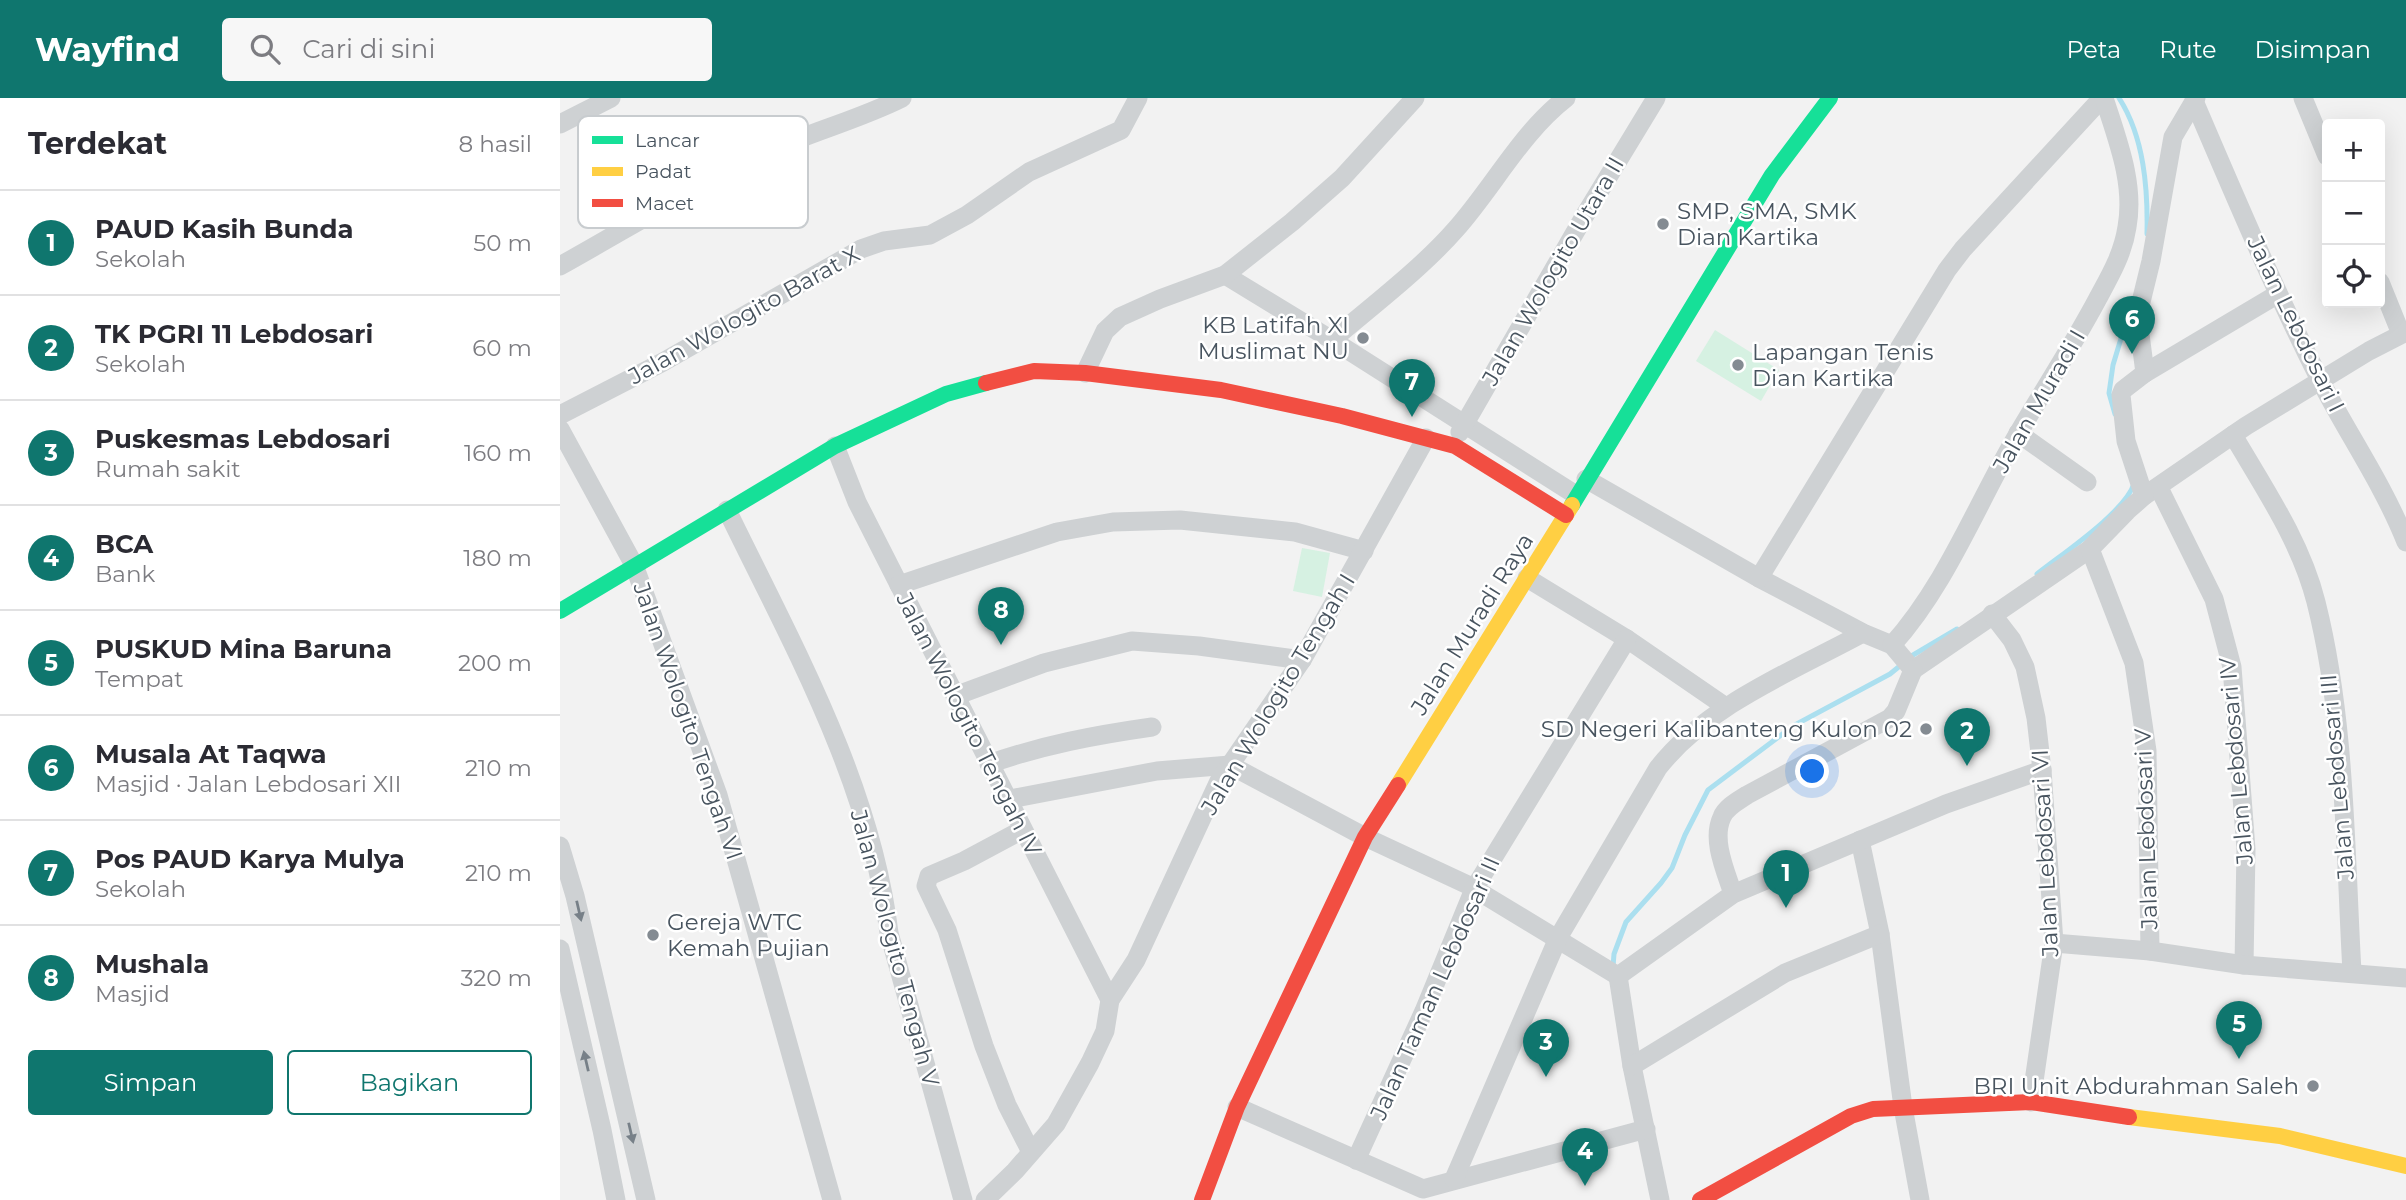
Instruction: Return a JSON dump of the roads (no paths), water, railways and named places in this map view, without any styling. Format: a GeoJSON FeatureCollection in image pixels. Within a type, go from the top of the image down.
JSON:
{"type":"FeatureCollection","features":[{"type":"Feature","properties":{"kind":"street"},"geometry":{"type":"LineString","coordinates":[[560,124],[611,98]]}},
{"type":"Feature","properties":{"kind":"street"},"geometry":{"type":"LineString","coordinates":[[808,135],[902,98]]}},
{"type":"Feature","properties":{"kind":"street","name":"Jalan Wologito Barat X"},"geometry":{"type":"LineString","coordinates":[[560,415],[663,362],[861,249],[884,241],[930,235],[967,215],[1029,172],[1122,130],[1138,98]]}},
{"type":"Feature","properties":{"kind":"street"},"geometry":{"type":"LineString","coordinates":[[1085,373],[1105,331],[1120,317],[1225,275],[1342,178],[1415,98]]}},
{"type":"Feature","properties":{"kind":"street"},"geometry":{"type":"LineString","coordinates":[[1332,340],[1454,231],[1540,121],[1566,98]]}},
{"type":"Feature","properties":{"kind":"street","name":"Jalan Wologito Utara II"},"geometry":{"type":"LineString","coordinates":[[1455,446],[1464,423],[1656,98]]}},
{"type":"Feature","properties":{"kind":"street","name":"Jalan Muradi Raya"},"geometry":{"type":"LineString","coordinates":[[1202,1200],[1237,1107],[1365,837],[1566,515],[1772,175],[1830,98]]}},
{"type":"Feature","properties":{"kind":"street","name":"Jalan Muradi I"},"geometry":{"type":"LineString","coordinates":[[1733,894],[1720,852],[1722,817],[1746,795],[1890,718],[1896,711],[1904,659],[1924,607],[2018,433],[2078,335],[2122,253],[2128,225],[2129,196],[2125,172],[2103,98]]}},
{"type":"Feature","properties":{"kind":"street","name":"Jalan Muradi I"},"geometry":{"type":"LineString","coordinates":[[1759,578],[1947,270],[1963,249],[2103,98]]}},
{"type":"Feature","properties":{"kind":"street"},"geometry":{"type":"LineString","coordinates":[[2303,98],[2322,144]]}},
{"type":"Feature","properties":{"kind":"street"},"geometry":{"type":"LineString","coordinates":[[2145,373],[2138,319],[2140,306],[2151,261],[2173,137],[2195,100]]}},
{"type":"Feature","properties":{"kind":"street","name":"Jalan Lebdosari I"},"geometry":{"type":"LineString","coordinates":[[2195,100],[2277,294],[2320,381],[2382,490],[2406,542]]}},
{"type":"Feature","properties":{"kind":"street"},"geometry":{"type":"LineString","coordinates":[[560,267],[628,228]]}},
{"type":"Feature","properties":{"kind":"street"},"geometry":{"type":"LineString","coordinates":[[1225,275],[1464,423],[1581,487],[1863,633],[1904,659],[1992,614],[2090,549],[2127,511],[2233,435],[2404,333],[2385,293]]}},
{"type":"Feature","properties":{"kind":"street","name":"Jalan Lebdosari IV"},"geometry":{"type":"LineString","coordinates":[[2244,965],[2246,849],[2232,667],[2214,599],[2152,492],[2126,441],[2121,402],[2123,390],[2145,373],[2277,294]]}},
{"type":"Feature","properties":{"kind":"street"},"geometry":{"type":"LineString","coordinates":[[560,611],[835,446],[946,394],[1034,372],[1085,373],[1221,390],[1342,416],[1426,438],[1455,446],[1566,515]]}},
{"type":"Feature","properties":{"kind":"street","name":"Jalan Wologito Tengah VI"},"geometry":{"type":"LineString","coordinates":[[560,429],[634,565],[718,795],[832,1200]]}},
{"type":"Feature","properties":{"kind":"street"},"geometry":{"type":"LineString","coordinates":[[2018,433],[2087,482]]}},
{"type":"Feature","properties":{"kind":"street","name":"Jalan Lebdosari III"},"geometry":{"type":"LineString","coordinates":[[2233,435],[2300,555],[2316,600],[2336,713],[2352,972]]}},
{"type":"Feature","properties":{"kind":"street","name":"Jalan Wologito Tengah I"},"geometry":{"type":"LineString","coordinates":[[985,1200],[1056,1124],[1090,1063],[1105,1031],[1110,1000],[1136,960],[1219,781],[1302,660],[1426,438]]}},
{"type":"Feature","properties":{"kind":"street","name":"Jalan Wologito Tengah IV"},"geometry":{"type":"LineString","coordinates":[[835,446],[857,502],[1110,1000]]}},
{"type":"Feature","properties":{"kind":"street","name":"Jalan Wologito Tengah V"},"geometry":{"type":"LineString","coordinates":[[727,510],[830,724],[872,845],[884,891],[889,933],[963,1200]]}},
{"type":"Feature","properties":{"kind":"street"},"geometry":{"type":"LineString","coordinates":[[899,585],[1057,533],[1113,522],[1180,520],[1295,532],[1364,551]]}},
{"type":"Feature","properties":{"kind":"street","name":"Jalan Lebdosari V"},"geometry":{"type":"LineString","coordinates":[[2090,549],[2134,663],[2147,751],[2150,951]]}},
{"type":"Feature","properties":{"kind":"street"},"geometry":{"type":"LineString","coordinates":[[1527,578],[1627,639],[1726,707]]}},
{"type":"Feature","properties":{"kind":"street","name":"Jalan Lebdosari VI"},"geometry":{"type":"LineString","coordinates":[[1992,614],[2012,640],[2025,667],[2036,718],[2042,770],[2054,943],[2031,1102]]}},
{"type":"Feature","properties":{"kind":"street"},"geometry":{"type":"LineString","coordinates":[[1454,1179],[1558,938],[1658,768],[1698,727],[1726,707],[1863,633]]}},
{"type":"Feature","properties":{"kind":"street","name":"Jalan Taman Lebdosari II"},"geometry":{"type":"LineString","coordinates":[[1356,1160],[1424,1011],[1474,889],[1627,639]]}},
{"type":"Feature","properties":{"kind":"street"},"geometry":{"type":"LineString","coordinates":[[955,695],[1044,663],[1132,641],[1199,646],[1302,660]]}},
{"type":"Feature","properties":{"kind":"street"},"geometry":{"type":"LineString","coordinates":[[989,764],[1028,750],[1095,735],[1152,727]]}},
{"type":"Feature","properties":{"kind":"street"},"geometry":{"type":"LineString","coordinates":[[1010,799],[1157,771],[1230,765],[1365,837],[1474,889],[1558,938],[1616,975],[1660,1200]]}},
{"type":"Feature","properties":{"kind":"street"},"geometry":{"type":"LineString","coordinates":[[1616,975],[1733,894],[1946,804],[2042,770]]}},
{"type":"Feature","properties":{"kind":"street"},"geometry":{"type":"LineString","coordinates":[[1022,830],[929,876],[926,886],[947,930],[984,1046],[1007,1104],[1031,1152]]}},
{"type":"Feature","properties":{"kind":"street"},"geometry":{"type":"LineString","coordinates":[[1860,840],[1880,934],[1903,1107],[1920,1200]]}},
{"type":"Feature","properties":{"kind":"street"},"geometry":{"type":"LineString","coordinates":[[560,949],[615,1198],[644,1195],[575,896],[561,851]]}},
{"type":"Feature","properties":{"kind":"street"},"geometry":{"type":"LineString","coordinates":[[1632,1066],[1786,973],[1880,934]]}},
{"type":"Feature","properties":{"kind":"street"},"geometry":{"type":"LineString","coordinates":[[2054,943],[2150,951],[2244,965],[2406,978]]}},
{"type":"Feature","properties":{"kind":"street"},"geometry":{"type":"LineString","coordinates":[[1700,1200],[1851,1116],[1873,1109],[1903,1107],[2031,1102],[2280,1136],[2406,1166]]}},
{"type":"Feature","properties":{"kind":"street"},"geometry":{"type":"LineString","coordinates":[[1237,1107],[1423,1189],[1646,1129]]}},
{"type":"Feature","properties":{"kind":"waterway"},"geometry":{"type":"LineString","coordinates":[[2119,98],[2134,129],[2143,163],[2147,234]]}},
{"type":"Feature","properties":{"kind":"waterway"},"geometry":{"type":"LineString","coordinates":[[2115,414],[2109,393],[2113,365],[2132,302]]}},
{"type":"Feature","properties":{"kind":"waterway"},"geometry":{"type":"LineString","coordinates":[[2037,574],[2106,520],[2134,484]]}},
{"type":"Feature","properties":{"kind":"waterway"},"geometry":{"type":"LineString","coordinates":[[1908,658],[1957,629]]}},
{"type":"Feature","properties":{"kind":"waterway"},"geometry":{"type":"LineString","coordinates":[[1613,967],[1614,954],[1626,922],[1672,868],[1708,790],[1793,726],[1890,674],[1901,665]]}},
{"type":"Feature","properties":{"kind":"place","name":"SMP, SMA, SMK Dian Kartika"},"geometry":{"type":"Point","coordinates":[1663,224]}},
{"type":"Feature","properties":{"kind":"place","name":"KB Latifah XI Muslimat NU"},"geometry":{"type":"Point","coordinates":[1363,338]}},
{"type":"Feature","properties":{"kind":"place","name":"Musala At Taqwa"},"geometry":{"type":"Point","coordinates":[2132,354]}},
{"type":"Feature","properties":{"kind":"place","name":"Lapangan Tenis Dian Kartika"},"geometry":{"type":"Point","coordinates":[1738,365]}},
{"type":"Feature","properties":{"kind":"place","name":"Pos PAUD Karya Mulya"},"geometry":{"type":"Point","coordinates":[1412,417]}},
{"type":"Feature","properties":{"kind":"place","name":"Mushala"},"geometry":{"type":"Point","coordinates":[1001,645]}},
{"type":"Feature","properties":{"kind":"place","name":"SD Negeri Kalibanteng Kulon 02"},"geometry":{"type":"Point","coordinates":[1926,729]}},
{"type":"Feature","properties":{"kind":"place","name":"TK PGRI 11 Lebdosari"},"geometry":{"type":"Point","coordinates":[1967,766]}},
{"type":"Feature","properties":{"kind":"place","name":"PAUD Kasih Bunda"},"geometry":{"type":"Point","coordinates":[1786,908]}},
{"type":"Feature","properties":{"kind":"place","name":"Gereja WTC Kemah Pujian"},"geometry":{"type":"Point","coordinates":[653,935]}},
{"type":"Feature","properties":{"kind":"place","name":"PUSKUD Mina Baruna"},"geometry":{"type":"Point","coordinates":[2239,1059]}},
{"type":"Feature","properties":{"kind":"place","name":"Puskesmas Lebdosari"},"geometry":{"type":"Point","coordinates":[1546,1077]}},
{"type":"Feature","properties":{"kind":"place","name":"BRI Unit Abdurahman Saleh"},"geometry":{"type":"Point","coordinates":[2313,1086]}},
{"type":"Feature","properties":{"kind":"place","name":"BCA"},"geometry":{"type":"Point","coordinates":[1585,1186]}}]}
